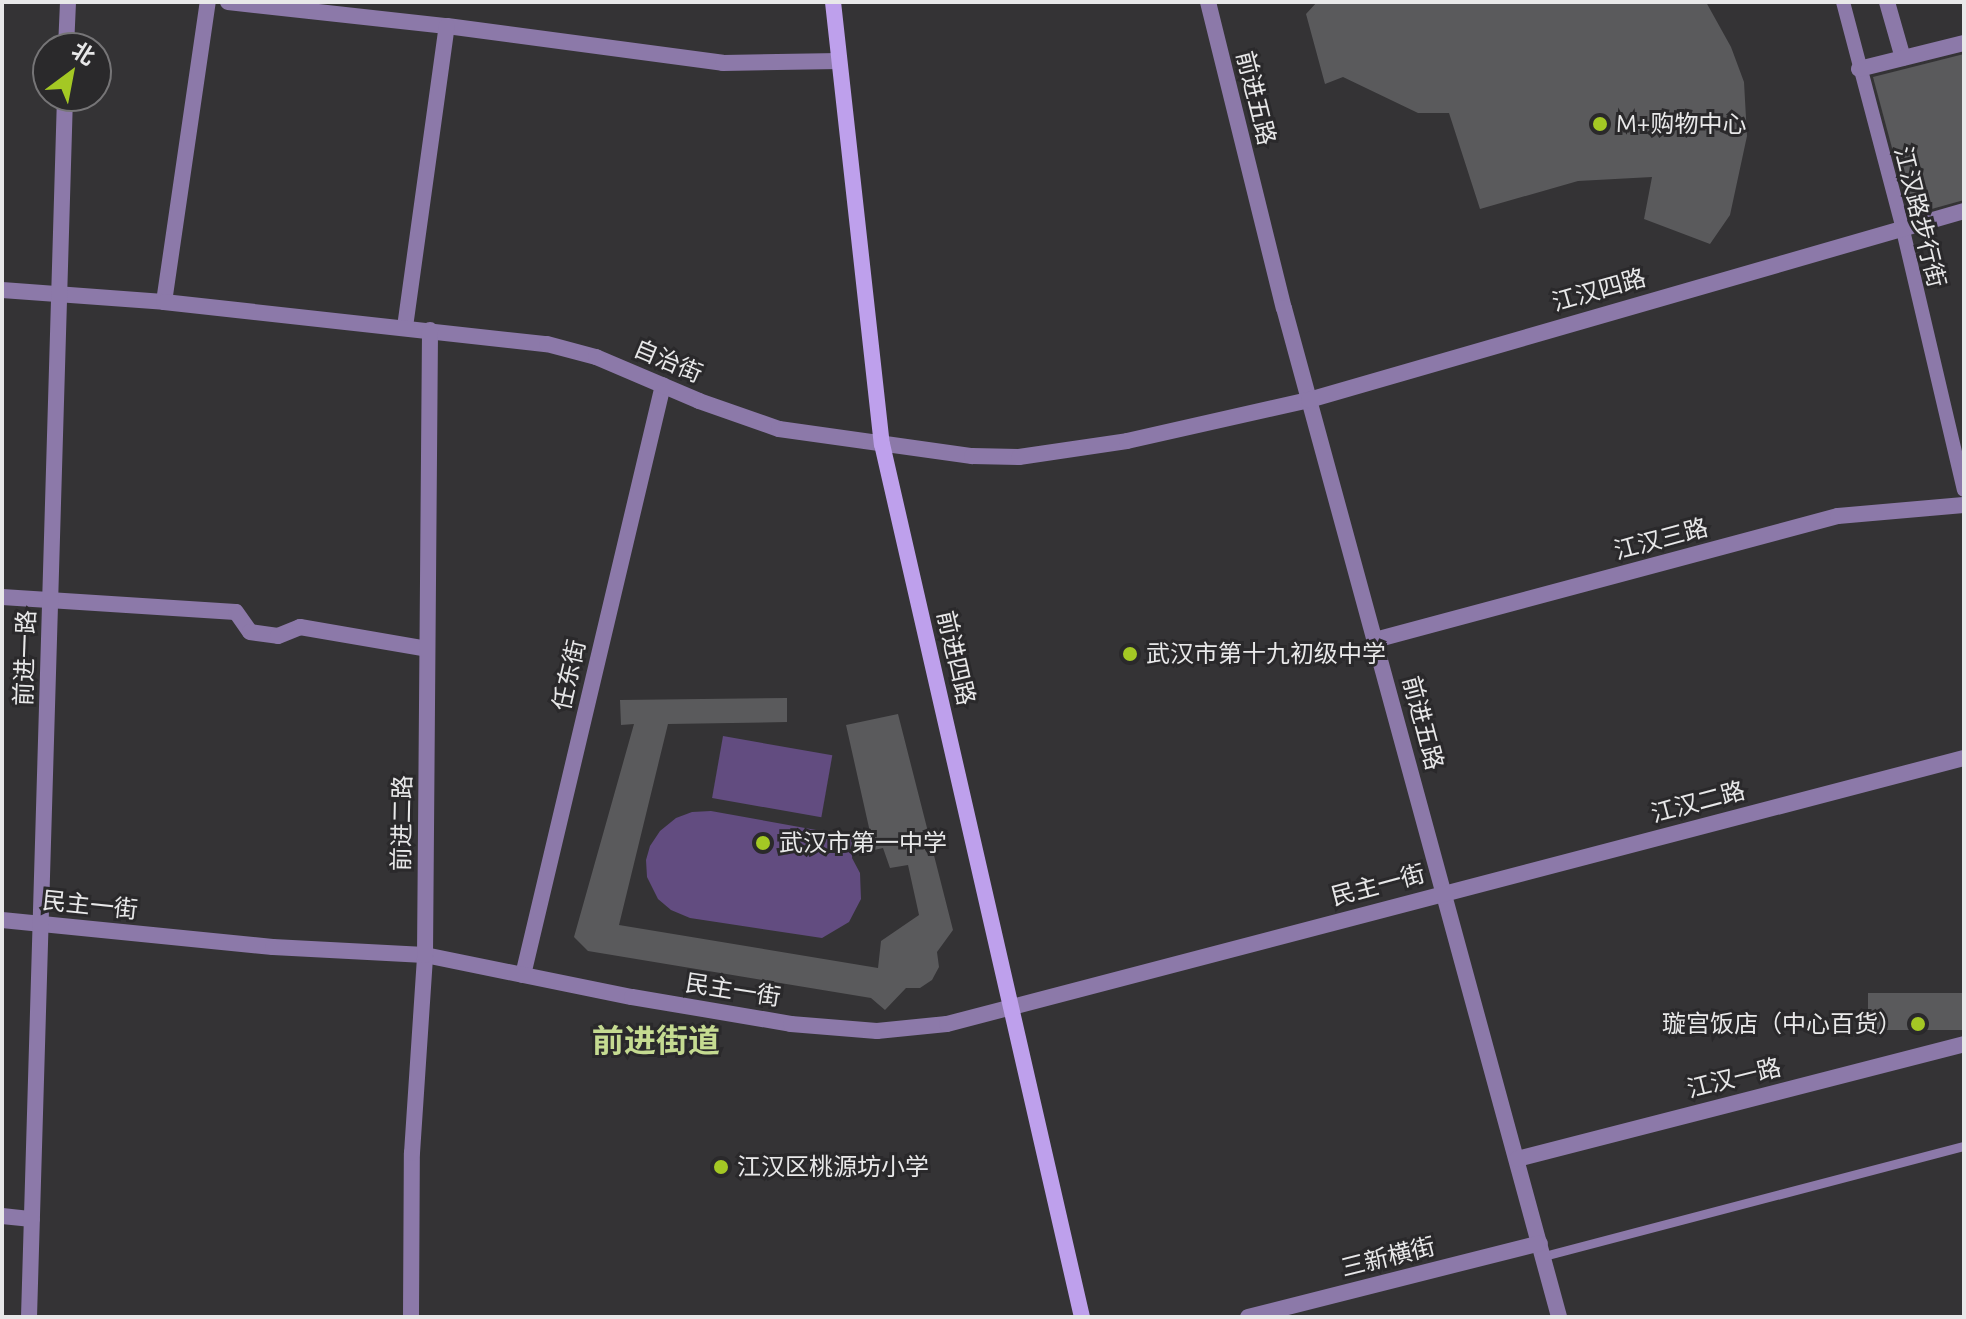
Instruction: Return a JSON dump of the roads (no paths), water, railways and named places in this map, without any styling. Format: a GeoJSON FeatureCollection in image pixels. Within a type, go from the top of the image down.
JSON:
{"type":"FeatureCollection","features":[{"type":"Feature","properties":{"kind":"main road","name":"前进四路"},"geometry":{"type":"LineString","coordinates":[[833,2],[882,444],[1082,1317]]}},
{"type":"Feature","properties":{"kind":"street"},"geometry":{"type":"LineString","coordinates":[[67,32],[68,2]]}},
{"type":"Feature","properties":{"kind":"street"},"geometry":{"type":"LineString","coordinates":[[164,302],[208,2]]}},
{"type":"Feature","properties":{"kind":"street"},"geometry":{"type":"LineString","coordinates":[[228,2],[447,26],[723,63],[839,61]]}},
{"type":"Feature","properties":{"kind":"street","name":"前进五路"},"geometry":{"type":"LineString","coordinates":[[1208,2],[1309,400],[1559,1317]]}},
{"type":"Feature","properties":{"kind":"street","name":"江汉路步行街"},"geometry":{"type":"LineString","coordinates":[[1843,2],[1902,226],[1964,490]]}},
{"type":"Feature","properties":{"kind":"street"},"geometry":{"type":"LineString","coordinates":[[1887,2],[1903,58]]}},
{"type":"Feature","properties":{"kind":"street"},"geometry":{"type":"LineString","coordinates":[[405,327],[447,26]]}},
{"type":"Feature","properties":{"kind":"street"},"geometry":{"type":"LineString","coordinates":[[1859,69],[1964,43]]}},
{"type":"Feature","properties":{"kind":"street","name":"前进一路"},"geometry":{"type":"LineString","coordinates":[[29,1317],[65,112]]}},
{"type":"Feature","properties":{"kind":"street","name":"江汉四路"},"geometry":{"type":"LineString","coordinates":[[1309,400],[1902,226],[1964,211]]}},
{"type":"Feature","properties":{"kind":"street","name":"自治街"},"geometry":{"type":"LineString","coordinates":[[2,290],[164,302],[547,344],[596,357],[779,429],[972,456],[1019,457],[1127,441],[1309,400]]}},
{"type":"Feature","properties":{"kind":"street","name":"前进二路"},"geometry":{"type":"LineString","coordinates":[[411,1317],[412,1153],[425,955],[430,330]]}},
{"type":"Feature","properties":{"kind":"street","name":"任东街"},"geometry":{"type":"LineString","coordinates":[[523,975],[663,385]]}},
{"type":"Feature","properties":{"kind":"street","name":"江汉三路"},"geometry":{"type":"LineString","coordinates":[[1375,640],[1838,516],[1964,505]]}},
{"type":"Feature","properties":{"kind":"street"},"geometry":{"type":"LineString","coordinates":[[2,597],[236,612],[250,632],[278,636],[300,627],[427,649]]}},
{"type":"Feature","properties":{"kind":"street","name":"江汉二路"},"geometry":{"type":"LineString","coordinates":[[1444,893],[1964,758]]}},
{"type":"Feature","properties":{"kind":"street","name":"民主一街"},"geometry":{"type":"LineString","coordinates":[[2,920],[273,947],[425,955],[791,1024],[877,1031],[947,1024],[1444,893]]}},
{"type":"Feature","properties":{"kind":"street","name":"江汉一路"},"geometry":{"type":"LineString","coordinates":[[1517,1159],[1964,1044]]}},
{"type":"Feature","properties":{"kind":"street"},"geometry":{"type":"LineString","coordinates":[[2,1216],[32,1219]]}},
{"type":"Feature","properties":{"kind":"street","name":"三新横街"},"geometry":{"type":"LineString","coordinates":[[1248,1317],[1542,1250]]}},
{"type":"Feature","properties":{"kind":"lane"},"geometry":{"type":"LineString","coordinates":[[1542,1250],[1964,1146]]}},
{"type":"Feature","properties":{"kind":"place","name":"M+购物中心"},"geometry":{"type":"Point","coordinates":[1600,124]}},
{"type":"Feature","properties":{"kind":"place","name":"武汉市第十九初级中学"},"geometry":{"type":"Point","coordinates":[1130,654]}},
{"type":"Feature","properties":{"kind":"place","name":"武汉市第一中学"},"geometry":{"type":"Point","coordinates":[763,843]}},
{"type":"Feature","properties":{"kind":"place","name":"璇宫饭店（中心百货）"},"geometry":{"type":"Point","coordinates":[1918,1024]}},
{"type":"Feature","properties":{"kind":"place","name":"江汉区桃源坊小学"},"geometry":{"type":"Point","coordinates":[721,1167]}},
{"type":"Feature","properties":{"kind":"district","name":"前进街道"},"geometry":{"type":"Point","coordinates":[656,1040]}}]}
